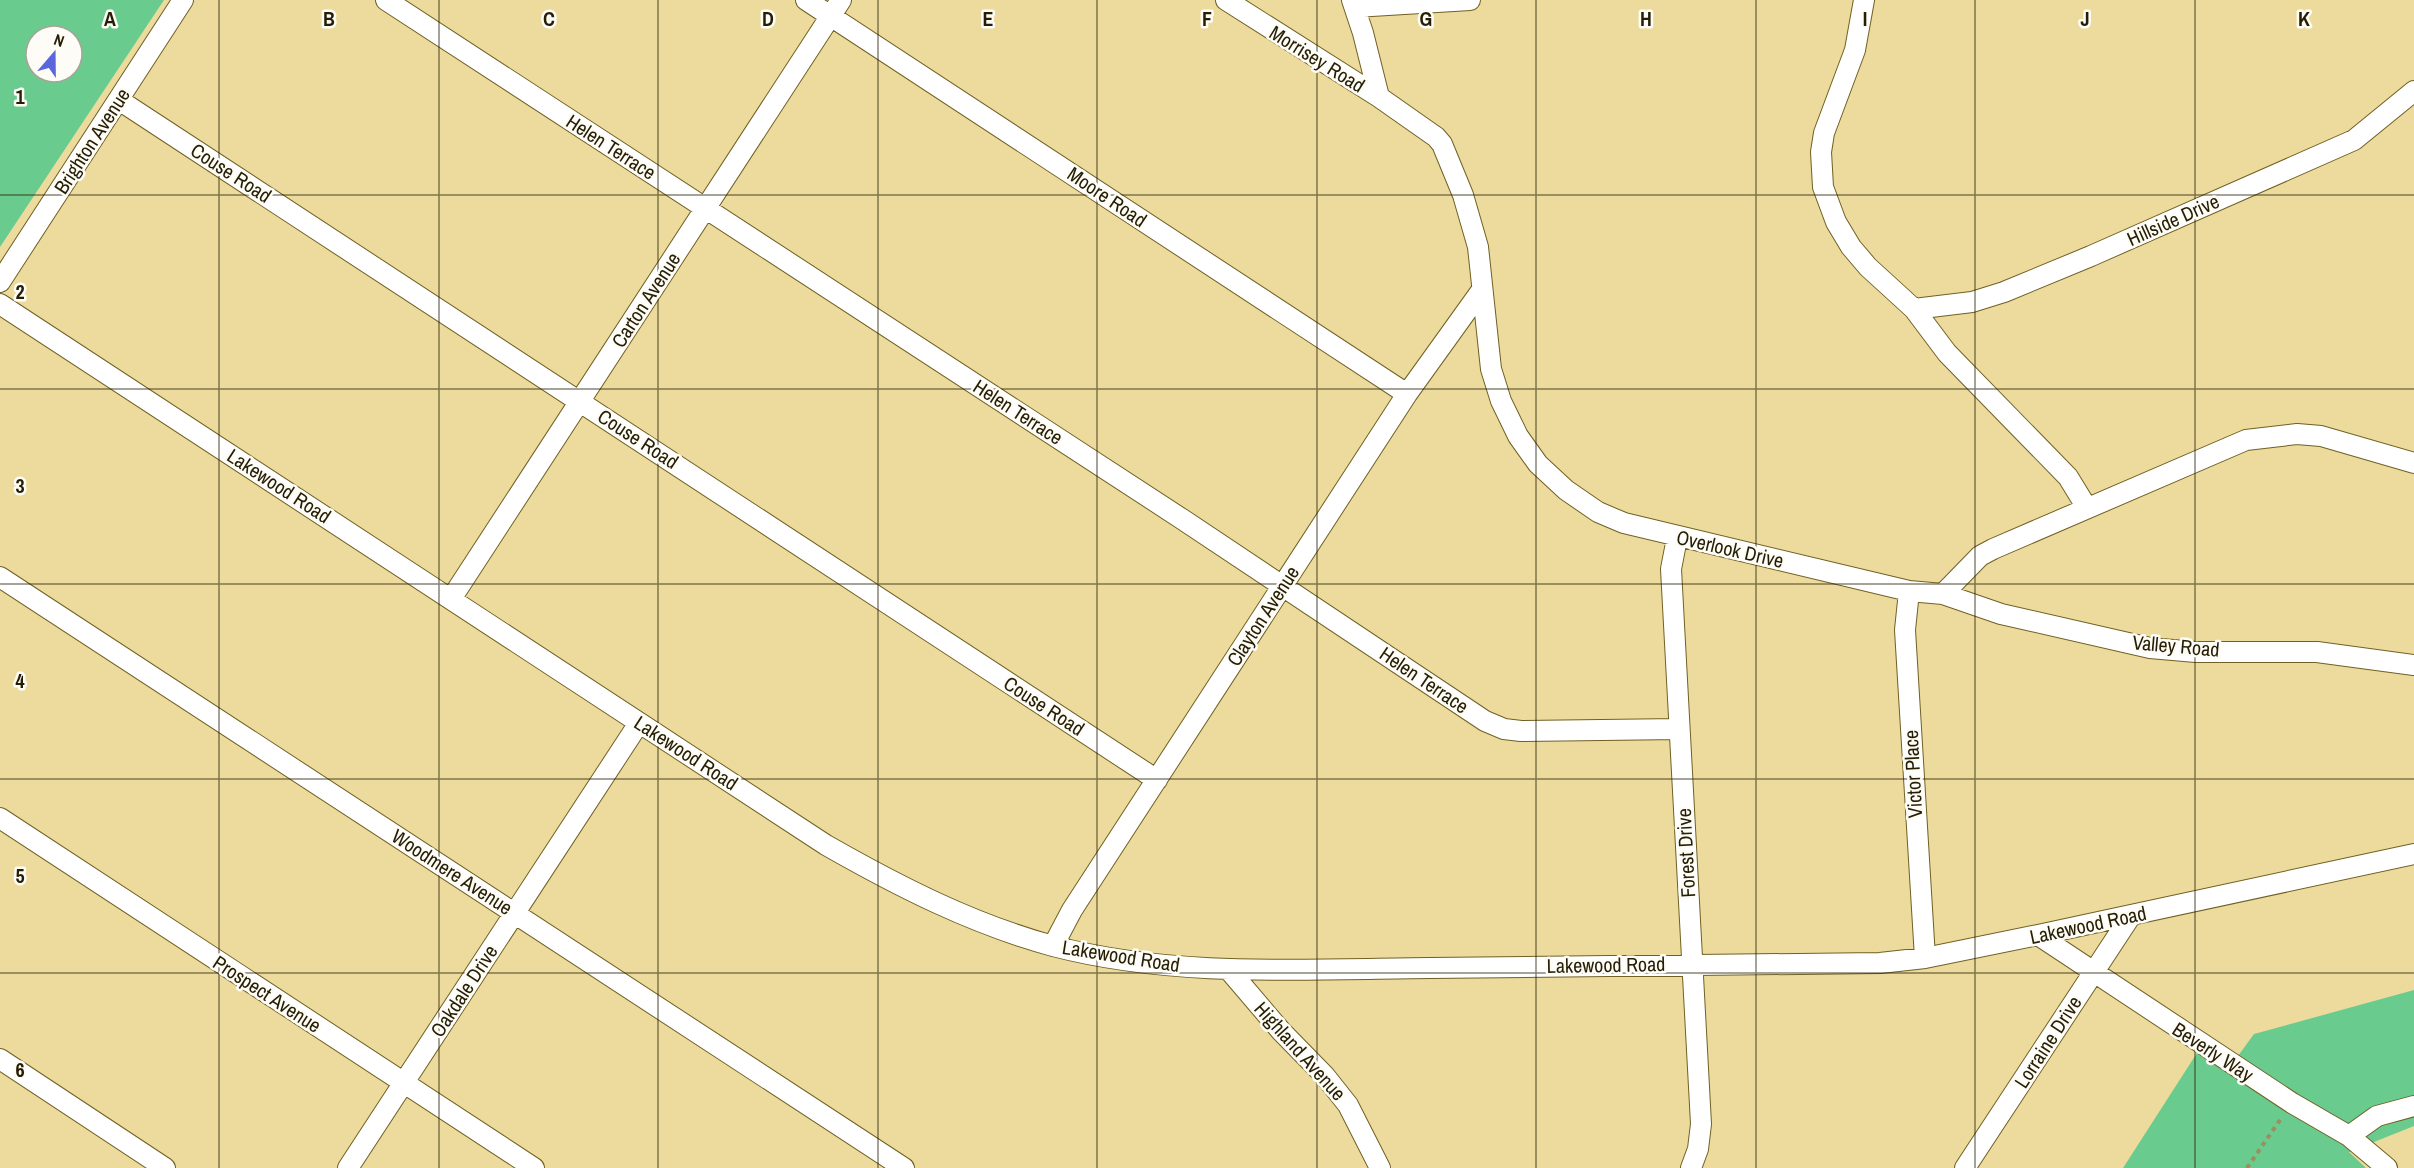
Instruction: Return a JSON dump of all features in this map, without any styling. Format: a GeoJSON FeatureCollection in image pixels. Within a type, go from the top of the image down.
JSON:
{"type":"FeatureCollection","features":[{"type":"Feature","properties":{"kind":"street","name":"Brighton Avenue"},"geometry":{"type":"LineString","coordinates":[[0,282],[183,0]]}},
{"type":"Feature","properties":{"kind":"street","name":"Helen Terrace"},"geometry":{"type":"LineString","coordinates":[[386,0],[1283,586],[1485,721],[1504,729],[1521,731],[1679,729]]}},
{"type":"Feature","properties":{"kind":"street","name":"Moore Road"},"geometry":{"type":"LineString","coordinates":[[806,0],[836,8],[1407,394]]}},
{"type":"Feature","properties":{"kind":"street","name":"Morrisey Road"},"geometry":{"type":"LineString","coordinates":[[1226,0],[1379,97]]}},
{"type":"Feature","properties":{"kind":"street"},"geometry":{"type":"LineString","coordinates":[[1379,97],[1353,3],[1470,0]]}},
{"type":"Feature","properties":{"kind":"street"},"geometry":{"type":"LineString","coordinates":[[1864,0],[1855,50],[1824,133],[1820,162],[1823,187],[1836,222],[1851,247],[1868,267],[1914,309],[1947,353],[2068,477],[2087,508]]}},
{"type":"Feature","properties":{"kind":"street","name":"Carton Avenue"},"geometry":{"type":"LineString","coordinates":[[451,599],[836,8]]}},
{"type":"Feature","properties":{"kind":"street","name":"Overlook Drive"},"geometry":{"type":"LineString","coordinates":[[1379,97],[1436,137],[1442,144],[1463,195],[1478,247],[1491,369],[1501,402],[1518,436],[1538,464],[1566,490],[1598,512],[1624,523],[1909,591],[1943,594]]}},
{"type":"Feature","properties":{"kind":"street","name":"Couse Road"},"geometry":{"type":"LineString","coordinates":[[119,100],[1156,780]]}},
{"type":"Feature","properties":{"kind":"street","name":"Hillside Drive"},"geometry":{"type":"LineString","coordinates":[[1914,309],[1982,299],[2091,256],[2346,144],[2411,101]]}},
{"type":"Feature","properties":{"kind":"street","name":"Clayton Avenue"},"geometry":{"type":"LineString","coordinates":[[1053,946],[1072,910],[1407,394],[1481,291]]}},
{"type":"Feature","properties":{"kind":"street","name":"Lakewood Road"},"geometry":{"type":"LineString","coordinates":[[0,304],[826,845],[893,883],[948,909],[1053,946],[1118,959],[1229,970],[1880,963],[1925,958],[2038,935],[2414,854]]}},
{"type":"Feature","properties":{"kind":"street"},"geometry":{"type":"LineString","coordinates":[[1943,594],[1980,556],[2232,444],[2260,437],[2297,434],[2321,436],[2414,463]]}},
{"type":"Feature","properties":{"kind":"street","name":"Forest Drive"},"geometry":{"type":"LineString","coordinates":[[1677,537],[1671,569],[1701,1124],[1698,1149],[1690,1168]]}},
{"type":"Feature","properties":{"kind":"street","name":"Woodmere Avenue"},"geometry":{"type":"LineString","coordinates":[[0,577],[904,1168]]}},
{"type":"Feature","properties":{"kind":"street","name":"Victor Place"},"geometry":{"type":"LineString","coordinates":[[1909,591],[1906,641],[1925,958]]}},
{"type":"Feature","properties":{"kind":"street","name":"Valley Road"},"geometry":{"type":"LineString","coordinates":[[1943,594],[2001,614],[2150,648],[2196,652],[2318,652],[2414,665]]}},
{"type":"Feature","properties":{"kind":"street","name":"Oakdale Drive"},"geometry":{"type":"LineString","coordinates":[[348,1168],[639,723]]}},
{"type":"Feature","properties":{"kind":"street","name":"Prospect Avenue"},"geometry":{"type":"LineString","coordinates":[[0,818],[534,1168]]}},
{"type":"Feature","properties":{"kind":"street","name":"Lorraine Drive"},"geometry":{"type":"LineString","coordinates":[[1965,1168],[2130,916]]}},
{"type":"Feature","properties":{"kind":"street","name":"Beverly Way"},"geometry":{"type":"LineString","coordinates":[[2038,935],[2092,974],[2292,1103],[2349,1136],[2386,1168]]}},
{"type":"Feature","properties":{"kind":"street","name":"Highland Avenue"},"geometry":{"type":"LineString","coordinates":[[1229,970],[1273,1022],[1325,1076],[1348,1105],[1380,1168]]}},
{"type":"Feature","properties":{"kind":"street"},"geometry":{"type":"LineString","coordinates":[[0,1059],[165,1168]]}},
{"type":"Feature","properties":{"kind":"street"},"geometry":{"type":"LineString","coordinates":[[2349,1136],[2377,1116],[2414,1106]]}},
{"type":"Feature","properties":{"kind":"path"},"geometry":{"type":"LineString","coordinates":[[2247,1168],[2292,1103]]}},
{"type":"Feature","properties":{"kind":"green space"},"geometry":{"type":"Polygon","coordinates":[[[0,0],[164,0],[0,247],[0,0]]]}},
{"type":"Feature","properties":{"kind":"green space"},"geometry":{"type":"Polygon","coordinates":[[[2414,990],[2414,1126],[2349,1152],[2366,1168],[2123,1168],[2197,1053],[2227,1071],[2254,1034],[2414,990]]]}}]}
